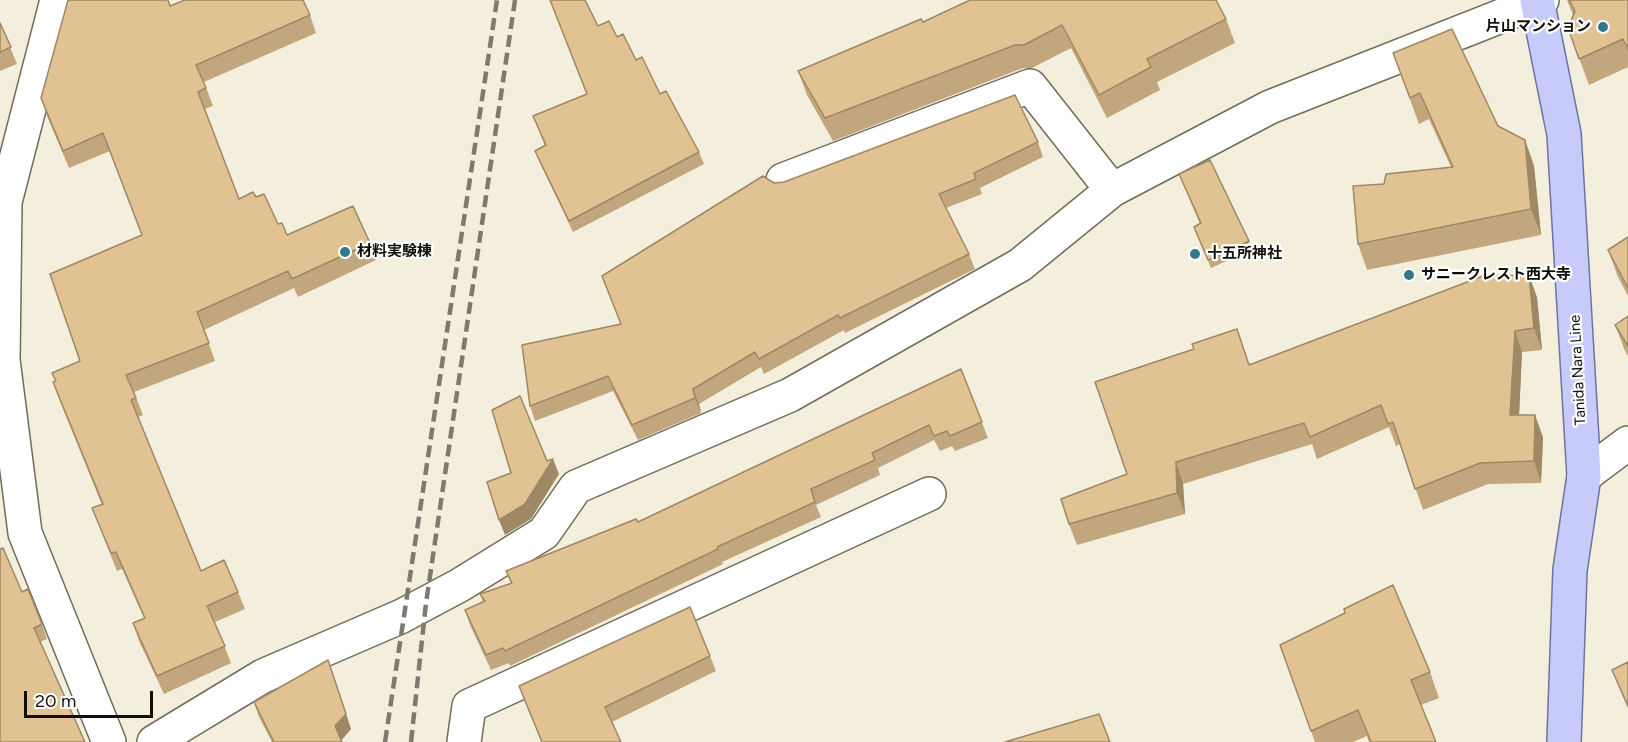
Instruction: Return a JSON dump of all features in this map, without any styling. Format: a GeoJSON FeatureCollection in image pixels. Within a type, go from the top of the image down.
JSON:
{"type":"FeatureCollection","features":[{"type":"Feature","properties":{"kind":"main road","name":"Tanida Nara Line"},"geometry":{"type":"LineString","coordinates":[[1539,1],[1564,134],[1584,476],[1570,570],[1563,742]]}},
{"type":"Feature","properties":{"kind":"street"},"geometry":{"type":"LineString","coordinates":[[57,0],[5,202],[3,360],[12,538],[109,742]]}},
{"type":"Feature","properties":{"kind":"street"},"geometry":{"type":"LineString","coordinates":[[154,742],[263,676],[402,616],[460,585],[544,533],[576,487],[790,395],[1020,265],[1112,190],[1270,108],[1539,1]]}},
{"type":"Feature","properties":{"kind":"street"},"geometry":{"type":"LineString","coordinates":[[783,180],[1030,86],[1112,190]]}},
{"type":"Feature","properties":{"kind":"street"},"geometry":{"type":"LineString","coordinates":[[1584,476],[1628,443]]}},
{"type":"Feature","properties":{"kind":"street"},"geometry":{"type":"LineString","coordinates":[[464,742],[469,706],[929,494]]}},
{"type":"Feature","properties":{"kind":"building"},"geometry":{"type":"Polygon","coordinates":[[[68,0],[168,0],[170,6],[185,0],[303,0],[310,15],[196,65],[206,88],[198,92],[239,199],[253,192],[256,197],[264,194],[278,224],[282,223],[287,235],[353,206],[370,243],[292,279],[288,271],[197,312],[209,343],[126,375],[136,398],[131,400],[201,571],[224,560],[238,592],[207,606],[225,646],[157,676],[133,623],[145,618],[116,552],[111,553],[92,508],[103,504],[53,382],[56,381],[52,373],[80,361],[50,274],[142,235],[103,133],[63,151],[41,98],[68,0]]]}},
{"type":"Feature","properties":{"kind":"building"},"geometry":{"type":"Polygon","coordinates":[[[550,0],[585,0],[598,26],[609,21],[617,37],[623,34],[636,60],[642,57],[660,94],[666,91],[699,152],[569,221],[535,151],[546,145],[533,116],[587,94],[550,0]]]}},
{"type":"Feature","properties":{"kind":"building"},"geometry":{"type":"Polygon","coordinates":[[[970,0],[1216,0],[1226,19],[1147,59],[1151,67],[1099,95],[1062,25],[1024,45],[1015,45],[825,118],[798,71],[921,19],[923,22],[970,0]]]}},
{"type":"Feature","properties":{"kind":"building","name":"片山マンション"},"geometry":{"type":"Polygon","coordinates":[[[1569,0],[1628,0],[1628,49],[1623,39],[1579,59],[1568,28],[1575,11],[1569,0]]]}},
{"type":"Feature","properties":{"kind":"building"},"geometry":{"type":"Polygon","coordinates":[[[0,23],[11,47],[0,52],[0,23]]]}},
{"type":"Feature","properties":{"kind":"building"},"geometry":{"type":"Polygon","coordinates":[[[1452,29],[1498,126],[1525,140],[1531,209],[1358,244],[1353,186],[1384,184],[1386,174],[1453,167],[1420,93],[1410,98],[1393,53],[1452,29]]]}},
{"type":"Feature","properties":{"kind":"building"},"geometry":{"type":"Polygon","coordinates":[[[1015,95],[1038,142],[974,173],[976,179],[939,194],[969,254],[840,318],[838,315],[759,359],[755,352],[693,389],[695,398],[632,425],[608,376],[530,406],[522,345],[621,324],[602,276],[763,176],[774,183],[784,182],[1015,95]]]}},
{"type":"Feature","properties":{"kind":"building"},"geometry":{"type":"Polygon","coordinates":[[[1210,160],[1249,241],[1208,260],[1194,227],[1201,223],[1179,174],[1210,160]]]}},
{"type":"Feature","properties":{"kind":"building"},"geometry":{"type":"Polygon","coordinates":[[[1628,237],[1628,288],[1608,250],[1628,237]]]}},
{"type":"Feature","properties":{"kind":"building"},"geometry":{"type":"Polygon","coordinates":[[[1529,275],[1534,328],[1515,331],[1510,415],[1535,415],[1534,461],[1480,463],[1415,489],[1393,422],[1388,424],[1381,405],[1310,437],[1304,423],[1176,462],[1177,493],[1069,524],[1061,499],[1127,474],[1095,382],[1194,349],[1192,344],[1237,329],[1249,365],[1483,276],[1529,275]]]}},
{"type":"Feature","properties":{"kind":"building"},"geometry":{"type":"Polygon","coordinates":[[[1628,316],[1628,346],[1615,325],[1628,316]]]}},
{"type":"Feature","properties":{"kind":"building"},"geometry":{"type":"Polygon","coordinates":[[[961,369],[982,422],[950,436],[947,431],[934,436],[929,425],[872,453],[875,460],[811,489],[815,502],[717,547],[718,549],[505,651],[503,648],[486,655],[465,610],[485,601],[480,594],[512,583],[506,571],[636,519],[638,522],[961,369]]]}},
{"type":"Feature","properties":{"kind":"building"},"geometry":{"type":"Polygon","coordinates":[[[520,396],[547,461],[553,459],[525,504],[499,520],[487,482],[511,473],[492,410],[520,396]]]}},
{"type":"Feature","properties":{"kind":"building"},"geometry":{"type":"Polygon","coordinates":[[[3,548],[22,592],[28,589],[42,624],[34,628],[85,742],[0,742],[0,549],[3,548]]]}},
{"type":"Feature","properties":{"kind":"building"},"geometry":{"type":"Polygon","coordinates":[[[1393,585],[1430,672],[1411,680],[1436,742],[1371,742],[1358,710],[1311,731],[1280,645],[1345,613],[1344,609],[1393,585]]]}},
{"type":"Feature","properties":{"kind":"building"},"geometry":{"type":"Polygon","coordinates":[[[690,607],[710,656],[605,707],[621,742],[542,742],[519,686],[690,607]]]}},
{"type":"Feature","properties":{"kind":"building"},"geometry":{"type":"Polygon","coordinates":[[[328,660],[346,714],[335,726],[342,742],[274,742],[254,702],[328,660]]]}},
{"type":"Feature","properties":{"kind":"building"},"geometry":{"type":"Polygon","coordinates":[[[1628,662],[1628,706],[1612,670],[1628,662]]]}},
{"type":"Feature","properties":{"kind":"building"},"geometry":{"type":"Polygon","coordinates":[[[1099,714],[1110,742],[1005,742],[1099,714]]]}},
{"type":"Feature","properties":{"kind":"railway"},"geometry":{"type":"LineString","coordinates":[[385,742],[497,0]]}},
{"type":"Feature","properties":{"kind":"railway"},"geometry":{"type":"LineString","coordinates":[[411,742],[426,603],[515,0]]}},
{"type":"Feature","properties":{"kind":"place","name":"片山マンション"},"geometry":{"type":"Point","coordinates":[1603,27]}},
{"type":"Feature","properties":{"kind":"place","name":"材料実験棟"},"geometry":{"type":"Point","coordinates":[345,252]}},
{"type":"Feature","properties":{"kind":"place","name":"十五所神社"},"geometry":{"type":"Point","coordinates":[1195,254]}},
{"type":"Feature","properties":{"kind":"place","name":"サニークレスト西大寺"},"geometry":{"type":"Point","coordinates":[1409,275]}}]}
